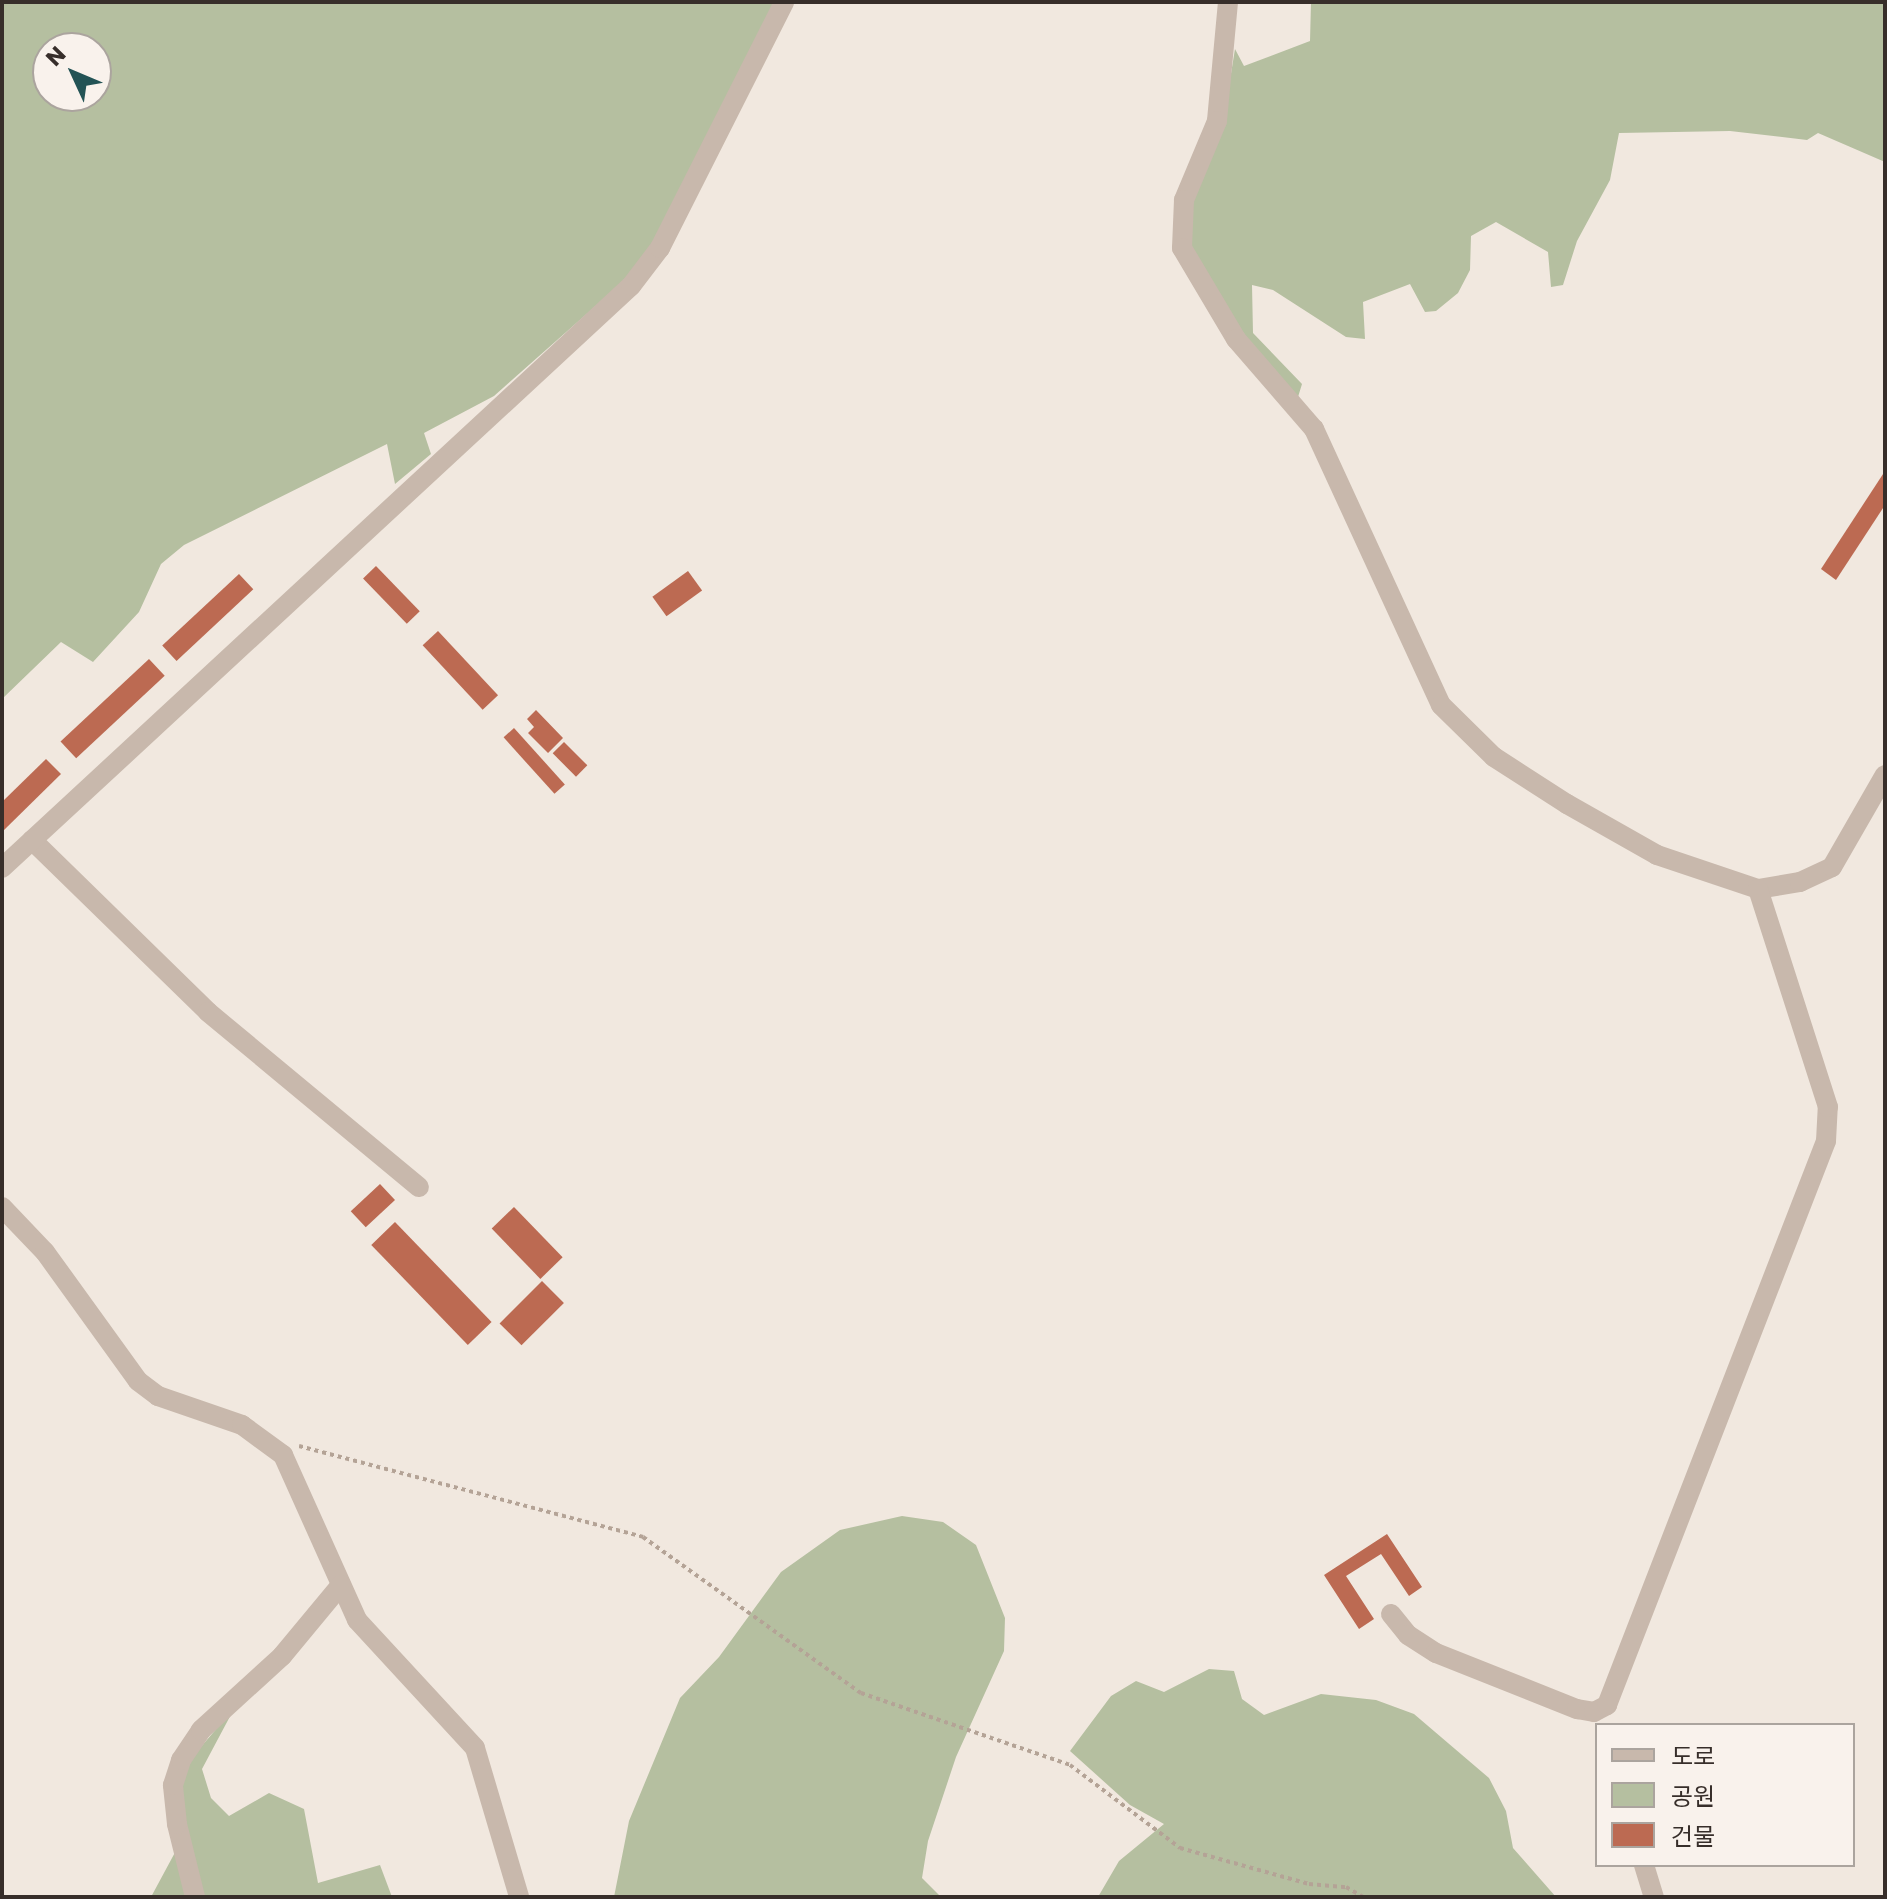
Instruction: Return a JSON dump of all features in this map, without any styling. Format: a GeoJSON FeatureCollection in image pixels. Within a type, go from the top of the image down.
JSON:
{"type":"FeatureCollection","features":[{"type":"Feature","properties":{"kind":"street"},"geometry":{"type":"LineString","coordinates":[[2,868],[631,286],[660,248],[784,2]]}},
{"type":"Feature","properties":{"kind":"street"},"geometry":{"type":"LineString","coordinates":[[1228,2],[1217,121],[1184,200],[1182,248],[1236,339],[1314,429],[1424,677],[1468,736],[1567,804],[1683,867],[1758,889],[1800,882],[1832,867],[1885,775]]}},
{"type":"Feature","properties":{"kind":"street"},"geometry":{"type":"LineString","coordinates":[[32,840],[208,1012],[419,1187]]}},
{"type":"Feature","properties":{"kind":"street"},"geometry":{"type":"LineString","coordinates":[[1391,1614],[1408,1635],[1436,1653],[1577,1709],[1610,1715],[1826,1141],[1828,1107],[1758,889]]}},
{"type":"Feature","properties":{"kind":"street"},"geometry":{"type":"LineString","coordinates":[[2,1207],[45,1252],[138,1381],[158,1396],[262,1436],[299,1480],[357,1620],[388,1659],[444,1708],[475,1748],[519,1897]]}},
{"type":"Feature","properties":{"kind":"street"},"geometry":{"type":"LineString","coordinates":[[195,1897],[177,1824],[173,1785],[181,1760],[201,1730],[282,1656],[341,1585]]}},
{"type":"Feature","properties":{"kind":"street"},"geometry":{"type":"LineString","coordinates":[[1645,1867],[1654,1897]]}},
{"type":"Feature","properties":{"kind":"path"},"geometry":{"type":"LineString","coordinates":[[262,1436],[643,1537],[861,1693],[1070,1765],[1180,1848],[1309,1884],[1346,1887],[1363,1897]]}},
{"type":"Feature","properties":{"kind":"green space"},"geometry":{"type":"Polygon","coordinates":[[[2,2],[775,2],[653,247],[633,273],[494,396],[424,433],[431,454],[395,484],[387,444],[184,545],[161,564],[139,612],[93,662],[61,642],[2,699],[2,2]]]}},
{"type":"Feature","properties":{"kind":"green space"},"geometry":{"type":"Polygon","coordinates":[[[1311,2],[1885,2],[1885,162],[1818,133],[1807,140],[1730,131],[1619,133],[1610,180],[1577,241],[1563,285],[1551,287],[1548,252],[1496,222],[1471,236],[1470,270],[1458,293],[1436,311],[1425,312],[1410,284],[1363,302],[1365,339],[1346,337],[1273,290],[1252,285],[1253,333],[1302,384],[1298,397],[1246,337],[1188,251],[1192,203],[1223,123],[1235,49],[1244,66],[1310,41],[1311,2]]]}},
{"type":"Feature","properties":{"kind":"green space"},"geometry":{"type":"Polygon","coordinates":[[[902,1516],[943,1522],[976,1545],[1005,1618],[1004,1651],[956,1757],[928,1841],[922,1878],[941,1897],[614,1897],[629,1821],[680,1698],[719,1657],[781,1572],[840,1530],[902,1516]]]}},
{"type":"Feature","properties":{"kind":"green space"},"geometry":{"type":"Polygon","coordinates":[[[1209,1669],[1234,1671],[1242,1699],[1264,1715],[1321,1694],[1376,1700],[1414,1714],[1489,1778],[1506,1811],[1513,1848],[1556,1897],[1098,1897],[1119,1861],[1164,1824],[1130,1805],[1070,1751],[1111,1696],[1136,1681],[1164,1692],[1209,1669]]]}},
{"type":"Feature","properties":{"kind":"green space"},"geometry":{"type":"Polygon","coordinates":[[[235,1707],[202,1769],[211,1798],[229,1816],[269,1793],[304,1809],[318,1883],[380,1865],[392,1897],[151,1897],[186,1832],[181,1786],[188,1762],[235,1707]]]}},
{"type":"Feature","properties":{"kind":"building"},"geometry":{"type":"Polygon","coordinates":[[[1885,471],[1885,505],[1836,580],[1821,569],[1885,471]]]}},
{"type":"Feature","properties":{"kind":"building"},"geometry":{"type":"Polygon","coordinates":[[[376,566],[420,611],[407,624],[363,579],[376,566]]]}},
{"type":"Feature","properties":{"kind":"building"},"geometry":{"type":"Polygon","coordinates":[[[688,571],[702,590],[667,616],[652,597],[688,571]]]}},
{"type":"Feature","properties":{"kind":"building"},"geometry":{"type":"Polygon","coordinates":[[[239,574],[253,589],[177,661],[162,646],[239,574]]]}},
{"type":"Feature","properties":{"kind":"building"},"geometry":{"type":"Polygon","coordinates":[[[438,631],[498,695],[483,710],[423,645],[438,631]]]}},
{"type":"Feature","properties":{"kind":"building"},"geometry":{"type":"Polygon","coordinates":[[[149,659],[165,676],[76,758],[61,742],[149,659]]]}},
{"type":"Feature","properties":{"kind":"building"},"geometry":{"type":"Polygon","coordinates":[[[536,710],[563,738],[548,753],[528,733],[534,727],[527,719],[536,710]]]}},
{"type":"Feature","properties":{"kind":"building"},"geometry":{"type":"Polygon","coordinates":[[[514,728],[565,784],[554,794],[504,737],[514,728]]]}},
{"type":"Feature","properties":{"kind":"building"},"geometry":{"type":"Polygon","coordinates":[[[564,742],[587,765],[576,777],[553,753],[564,742]]]}},
{"type":"Feature","properties":{"kind":"building"},"geometry":{"type":"Polygon","coordinates":[[[46,759],[61,774],[2,832],[2,802],[46,759]]]}},
{"type":"Feature","properties":{"kind":"building"},"geometry":{"type":"Polygon","coordinates":[[[380,1184],[395,1200],[366,1227],[351,1211],[380,1184]]]}},
{"type":"Feature","properties":{"kind":"building"},"geometry":{"type":"Polygon","coordinates":[[[514,1207],[563,1257],[540,1279],[492,1229],[514,1207]]]}},
{"type":"Feature","properties":{"kind":"building"},"geometry":{"type":"Polygon","coordinates":[[[395,1222],[492,1322],[468,1345],[371,1245],[395,1222]]]}},
{"type":"Feature","properties":{"kind":"building"},"geometry":{"type":"Polygon","coordinates":[[[542,1281],[564,1303],[521,1345],[500,1323],[542,1281]]]}},
{"type":"Feature","properties":{"kind":"building"},"geometry":{"type":"Polygon","coordinates":[[[1387,1534],[1422,1587],[1409,1596],[1381,1554],[1346,1576],[1374,1619],[1359,1629],[1324,1575],[1387,1534]]]}}]}
